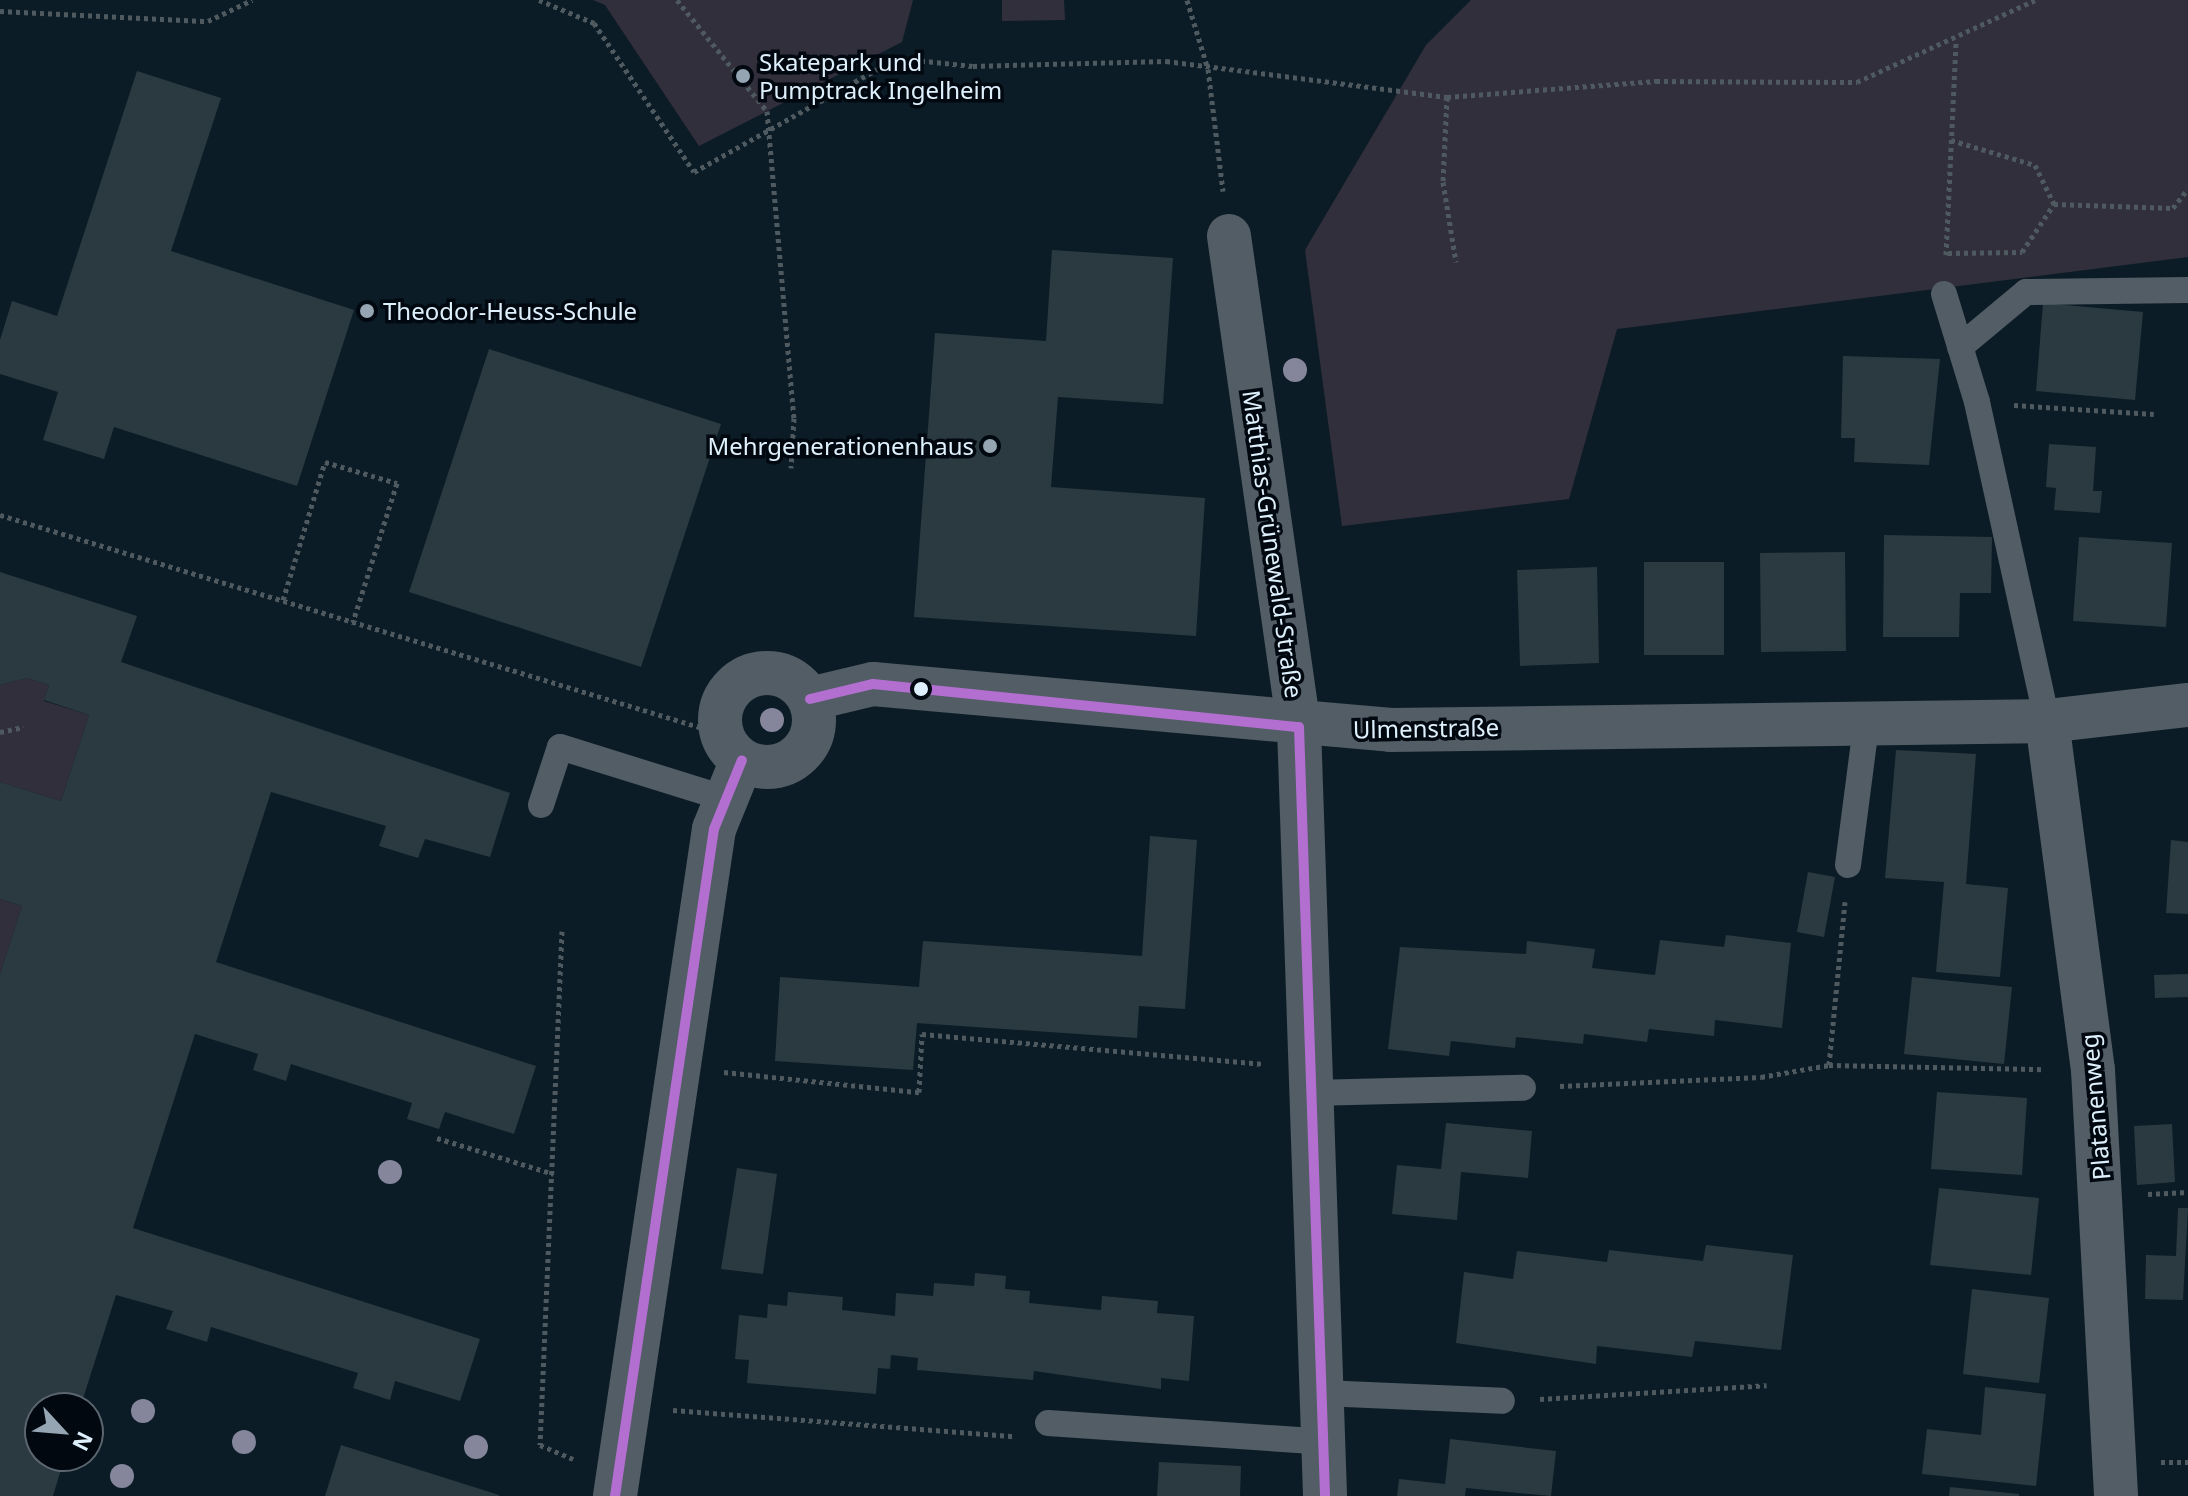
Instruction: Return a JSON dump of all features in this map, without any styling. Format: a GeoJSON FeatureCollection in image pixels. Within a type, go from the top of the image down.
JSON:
{"type":"FeatureCollection","features":[{"type":"Feature","properties":{"kind":"street","name":"Matthias-Grünewald-Straße"},"geometry":{"type":"LineString","coordinates":[[1229,236],[1299,727],[1325,1496]]}},
{"type":"Feature","properties":{"kind":"street"},"geometry":{"type":"LineString","coordinates":[[617,1487],[679,1068],[729,764],[725,699],[747,678],[781,675],[810,699],[815,723],[800,755],[766,768],[729,764]]}},
{"type":"Feature","properties":{"kind":"street","name":"Ulmenstraße"},"geometry":{"type":"LineString","coordinates":[[810,699],[873,684],[1299,727],[1867,718],[2047,721],[2188,705]]}},
{"type":"Feature","properties":{"kind":"street","name":"Platanenweg"},"geometry":{"type":"LineString","coordinates":[[2047,721],[2093,1070],[2116,1496]]}},
{"type":"Feature","properties":{"kind":"lane"},"geometry":{"type":"LineString","coordinates":[[1960,347],[2026,292],[2188,290]]}},
{"type":"Feature","properties":{"kind":"lane"},"geometry":{"type":"LineString","coordinates":[[1944,294],[1977,402],[2047,721]]}},
{"type":"Feature","properties":{"kind":"lane"},"geometry":{"type":"LineString","coordinates":[[1848,865],[1867,718]]}},
{"type":"Feature","properties":{"kind":"lane"},"geometry":{"type":"LineString","coordinates":[[541,805],[560,747],[729,764]]}},
{"type":"Feature","properties":{"kind":"lane"},"geometry":{"type":"LineString","coordinates":[[1310,1080],[1523,1088]]}},
{"type":"Feature","properties":{"kind":"lane"},"geometry":{"type":"LineString","coordinates":[[1322,1393],[1502,1401]]}},
{"type":"Feature","properties":{"kind":"lane"},"geometry":{"type":"LineString","coordinates":[[1048,1423],[1324,1442]]}},
{"type":"Feature","properties":{"kind":"path"},"geometry":{"type":"LineString","coordinates":[[0,11],[208,21],[252,0]]}},
{"type":"Feature","properties":{"kind":"path"},"geometry":{"type":"LineString","coordinates":[[539,0],[594,23],[694,172],[897,58],[973,66],[1166,61],[1208,69],[1447,97],[1656,81],[1857,82],[1956,40],[2035,0]]}},
{"type":"Feature","properties":{"kind":"path"},"geometry":{"type":"LineString","coordinates":[[677,0],[767,111],[794,418],[791,468]]}},
{"type":"Feature","properties":{"kind":"path"},"geometry":{"type":"LineString","coordinates":[[1187,0],[1208,69],[1229,236]]}},
{"type":"Feature","properties":{"kind":"path"},"geometry":{"type":"LineString","coordinates":[[1944,294],[1956,40]]}},
{"type":"Feature","properties":{"kind":"path"},"geometry":{"type":"LineString","coordinates":[[1447,97],[1443,182],[1456,262]]}},
{"type":"Feature","properties":{"kind":"path"},"geometry":{"type":"LineString","coordinates":[[1951,140],[2035,165],[2054,204]]}},
{"type":"Feature","properties":{"kind":"path"},"geometry":{"type":"LineString","coordinates":[[2054,204],[2173,208],[2188,189]]}},
{"type":"Feature","properties":{"kind":"path"},"geometry":{"type":"LineString","coordinates":[[1946,253],[2022,252],[2054,204]]}},
{"type":"Feature","properties":{"kind":"path"},"geometry":{"type":"LineString","coordinates":[[1977,402],[2154,414]]}},
{"type":"Feature","properties":{"kind":"path"},"geometry":{"type":"LineString","coordinates":[[283,600],[325,462],[397,483],[353,622]]}},
{"type":"Feature","properties":{"kind":"path"},"geometry":{"type":"LineString","coordinates":[[0,515],[353,622],[729,764]]}},
{"type":"Feature","properties":{"kind":"path"},"geometry":{"type":"LineString","coordinates":[[0,732],[23,727]]}},
{"type":"Feature","properties":{"kind":"path"},"geometry":{"type":"LineString","coordinates":[[1829,1065],[1848,865]]}},
{"type":"Feature","properties":{"kind":"path"},"geometry":{"type":"LineString","coordinates":[[562,931],[540,1445],[617,1487]]}},
{"type":"Feature","properties":{"kind":"path"},"geometry":{"type":"LineString","coordinates":[[679,1068],[919,1092],[922,1034],[1310,1080]]}},
{"type":"Feature","properties":{"kind":"path"},"geometry":{"type":"LineString","coordinates":[[1523,1088],[1761,1077],[1829,1065],[2093,1070]]}},
{"type":"Feature","properties":{"kind":"path"},"geometry":{"type":"LineString","coordinates":[[437,1138],[554,1174]]}},
{"type":"Feature","properties":{"kind":"path"},"geometry":{"type":"LineString","coordinates":[[1502,1401],[1767,1385]]}},
{"type":"Feature","properties":{"kind":"path"},"geometry":{"type":"LineString","coordinates":[[628,1406],[1013,1437],[1048,1423]]}},
{"type":"Feature","properties":{"kind":"shaded area","name":"Skatepark und Pumptrack Ingelheim"},"geometry":{"type":"Polygon","coordinates":[[[593,0],[913,0],[902,42],[699,146],[605,5],[593,0]]]}},
{"type":"Feature","properties":{"kind":"shaded area"},"geometry":{"type":"Polygon","coordinates":[[[1002,0],[1064,0],[1065,20],[1002,21],[1002,0]]]}},
{"type":"Feature","properties":{"kind":"shaded area"},"geometry":{"type":"Polygon","coordinates":[[[1471,0],[2188,0],[2188,257],[1617,329],[1569,499],[1342,526],[1305,250],[1426,45],[1471,0]]]}},
{"type":"Feature","properties":{"kind":"shaded area"},"geometry":{"type":"Polygon","coordinates":[[[27,678],[49,685],[44,701],[89,715],[61,801],[0,782],[0,685],[27,678]]]}},
{"type":"Feature","properties":{"kind":"shaded area"},"geometry":{"type":"Polygon","coordinates":[[[0,899],[22,906],[0,974],[0,899]]]}},
{"type":"Feature","properties":{"kind":"building"},"geometry":{"type":"Polygon","coordinates":[[[137,71],[221,98],[171,251],[354,310],[297,486],[114,427],[104,459],[43,440],[58,392],[0,374],[0,340],[12,301],[57,316],[137,71]]]}},
{"type":"Feature","properties":{"kind":"building","name":"Mehrgenerationenhaus"},"geometry":{"type":"Polygon","coordinates":[[[1052,250],[1173,258],[1163,404],[1058,397],[1051,487],[1205,498],[1196,636],[914,617],[935,333],[1046,341],[1052,250]]]}},
{"type":"Feature","properties":{"kind":"building"},"geometry":{"type":"Polygon","coordinates":[[[2043,303],[2143,312],[2135,400],[2036,391],[2043,303]]]}},
{"type":"Feature","properties":{"kind":"building"},"geometry":{"type":"Polygon","coordinates":[[[489,349],[721,424],[641,667],[409,592],[489,349]]]}},
{"type":"Feature","properties":{"kind":"building"},"geometry":{"type":"Polygon","coordinates":[[[1843,356],[1940,359],[1929,465],[1854,462],[1855,438],[1841,438],[1843,356]]]}},
{"type":"Feature","properties":{"kind":"building"},"geometry":{"type":"Polygon","coordinates":[[[2049,444],[2096,447],[2093,491],[2102,491],[2100,513],[2054,510],[2056,488],[2046,487],[2049,444]]]}},
{"type":"Feature","properties":{"kind":"building"},"geometry":{"type":"Polygon","coordinates":[[[1884,535],[1992,537],[1991,593],[1960,593],[1959,637],[1883,637],[1884,535]]]}},
{"type":"Feature","properties":{"kind":"building"},"geometry":{"type":"Polygon","coordinates":[[[2079,537],[2172,543],[2166,627],[2073,621],[2079,537]]]}},
{"type":"Feature","properties":{"kind":"building"},"geometry":{"type":"Polygon","coordinates":[[[1845,552],[1846,651],[1761,652],[1760,553],[1845,552]]]}},
{"type":"Feature","properties":{"kind":"building"},"geometry":{"type":"Polygon","coordinates":[[[1644,562],[1724,562],[1724,655],[1644,655],[1644,562]]]}},
{"type":"Feature","properties":{"kind":"building"},"geometry":{"type":"Polygon","coordinates":[[[1597,567],[1599,663],[1520,666],[1517,570],[1597,567]]]}},
{"type":"Feature","properties":{"kind":"building"},"geometry":{"type":"Polygon","coordinates":[[[0,572],[137,616],[121,662],[510,793],[490,857],[425,839],[418,858],[379,846],[386,826],[271,792],[216,962],[536,1066],[514,1134],[445,1112],[439,1129],[407,1119],[412,1103],[291,1064],[286,1081],[253,1070],[258,1054],[195,1034],[133,1228],[480,1339],[460,1401],[395,1381],[390,1400],[353,1388],[358,1373],[211,1327],[207,1342],[166,1329],[173,1311],[116,1295],[85,1392],[24,1392],[24,1472],[60,1472],[53,1496],[0,1496],[0,974],[22,906],[0,899],[0,782],[61,801],[89,715],[44,700],[49,685],[27,678],[0,685],[0,572]]]}},
{"type":"Feature","properties":{"kind":"building"},"geometry":{"type":"Polygon","coordinates":[[[1896,750],[1976,754],[1966,884],[2008,888],[2000,977],[1936,972],[1944,882],[1885,878],[1896,750]]]}},
{"type":"Feature","properties":{"kind":"building"},"geometry":{"type":"Polygon","coordinates":[[[1150,836],[1197,840],[1185,1009],[1139,1006],[1137,1038],[917,1023],[913,1070],[775,1061],[780,977],[919,987],[923,941],[1142,956],[1150,836]]]}},
{"type":"Feature","properties":{"kind":"building"},"geometry":{"type":"Polygon","coordinates":[[[2171,840],[2188,842],[2188,914],[2166,913],[2171,840]]]}},
{"type":"Feature","properties":{"kind":"building"},"geometry":{"type":"Polygon","coordinates":[[[1808,872],[1835,877],[1824,937],[1797,932],[1808,872]]]}},
{"type":"Feature","properties":{"kind":"building"},"geometry":{"type":"Polygon","coordinates":[[[1726,935],[1791,943],[1782,1028],[1715,1020],[1714,1036],[1649,1029],[1647,1042],[1584,1034],[1583,1044],[1516,1037],[1515,1048],[1451,1041],[1449,1056],[1388,1049],[1400,947],[1526,954],[1527,941],[1595,949],[1592,968],[1655,975],[1660,940],[1724,947],[1726,935]]]}},
{"type":"Feature","properties":{"kind":"building"},"geometry":{"type":"Polygon","coordinates":[[[2188,974],[2188,997],[2155,998],[2154,975],[2188,974]]]}},
{"type":"Feature","properties":{"kind":"building"},"geometry":{"type":"Polygon","coordinates":[[[1912,977],[2012,987],[2004,1064],[1904,1054],[1912,977]]]}},
{"type":"Feature","properties":{"kind":"building"},"geometry":{"type":"Polygon","coordinates":[[[1937,1092],[2027,1098],[2022,1175],[1931,1169],[1937,1092]]]}},
{"type":"Feature","properties":{"kind":"building"},"geometry":{"type":"Polygon","coordinates":[[[1446,1123],[1532,1131],[1528,1178],[1461,1172],[1457,1220],[1392,1214],[1397,1165],[1441,1169],[1446,1123]]]}},
{"type":"Feature","properties":{"kind":"building"},"geometry":{"type":"Polygon","coordinates":[[[2172,1124],[2175,1182],[2137,1185],[2134,1126],[2172,1124]]]}},
{"type":"Feature","properties":{"kind":"building"},"geometry":{"type":"Polygon","coordinates":[[[737,1168],[777,1174],[763,1274],[721,1269],[737,1168]]]}},
{"type":"Feature","properties":{"kind":"building"},"geometry":{"type":"Polygon","coordinates":[[[1939,1188],[2039,1198],[2031,1275],[1930,1265],[1939,1188]]]}},
{"type":"Feature","properties":{"kind":"building"},"geometry":{"type":"Polygon","coordinates":[[[2178,1208],[2188,1208],[2183,1300],[2145,1299],[2146,1255],[2176,1256],[2178,1208]]]}},
{"type":"Feature","properties":{"kind":"building"},"geometry":{"type":"Polygon","coordinates":[[[1706,1245],[1793,1255],[1781,1350],[1695,1341],[1692,1357],[1597,1346],[1596,1364],[1456,1343],[1464,1272],[1513,1279],[1517,1251],[1607,1262],[1609,1250],[1703,1261],[1706,1245]]]}},
{"type":"Feature","properties":{"kind":"building"},"geometry":{"type":"Polygon","coordinates":[[[975,1273],[1006,1276],[1005,1289],[1030,1291],[1029,1303],[1101,1310],[1102,1296],[1158,1301],[1157,1313],[1194,1316],[1189,1381],[1161,1378],[1161,1389],[1034,1371],[1033,1380],[917,1370],[918,1358],[891,1355],[890,1369],[878,1368],[876,1394],[747,1383],[749,1360],[735,1359],[739,1315],[767,1318],[768,1304],[787,1306],[788,1292],[843,1297],[842,1310],[895,1316],[896,1293],[933,1296],[934,1283],[974,1286],[975,1273]]]}},
{"type":"Feature","properties":{"kind":"building"},"geometry":{"type":"Polygon","coordinates":[[[1972,1289],[2049,1298],[2039,1383],[1963,1374],[1972,1289]]]}},
{"type":"Feature","properties":{"kind":"building"},"geometry":{"type":"Polygon","coordinates":[[[1985,1387],[2046,1394],[2036,1486],[1922,1474],[1927,1429],[1981,1435],[1985,1387]]]}},
{"type":"Feature","properties":{"kind":"building"},"geometry":{"type":"Polygon","coordinates":[[[1450,1439],[1556,1451],[1551,1496],[1466,1488],[1465,1496],[1397,1496],[1399,1479],[1445,1484],[1450,1439]]]}},
{"type":"Feature","properties":{"kind":"building"},"geometry":{"type":"Polygon","coordinates":[[[341,1445],[499,1495],[499,1496],[325,1496],[341,1445]]]}},
{"type":"Feature","properties":{"kind":"building"},"geometry":{"type":"Polygon","coordinates":[[[1159,1462],[1241,1466],[1240,1496],[1157,1496],[1159,1462]]]}},
{"type":"Feature","properties":{"kind":"building"},"geometry":{"type":"Polygon","coordinates":[[[1950,1487],[2019,1494],[2019,1496],[1949,1496],[1950,1487]]]}},
{"type":"Feature","properties":{"kind":"transit line"},"geometry":{"type":"LineString","coordinates":[[810,699],[873,684],[1299,727]]}},
{"type":"Feature","properties":{"kind":"transit line"},"geometry":{"type":"LineString","coordinates":[[1299,727],[1325,1496]]}},
{"type":"Feature","properties":{"kind":"transit line"},"geometry":{"type":"LineString","coordinates":[[615,1496],[714,829],[742,760]]}},
{"type":"Feature","properties":{"kind":"place","name":"Skatepark und Pumptrack Ingelheim"},"geometry":{"type":"Point","coordinates":[743,76]}},
{"type":"Feature","properties":{"kind":"place","name":"Theodor-Heuss-Schule"},"geometry":{"type":"Point","coordinates":[367,311]}},
{"type":"Feature","properties":{"kind":"place","name":"Mehrgenerationenhaus"},"geometry":{"type":"Point","coordinates":[990,446]}}]}
